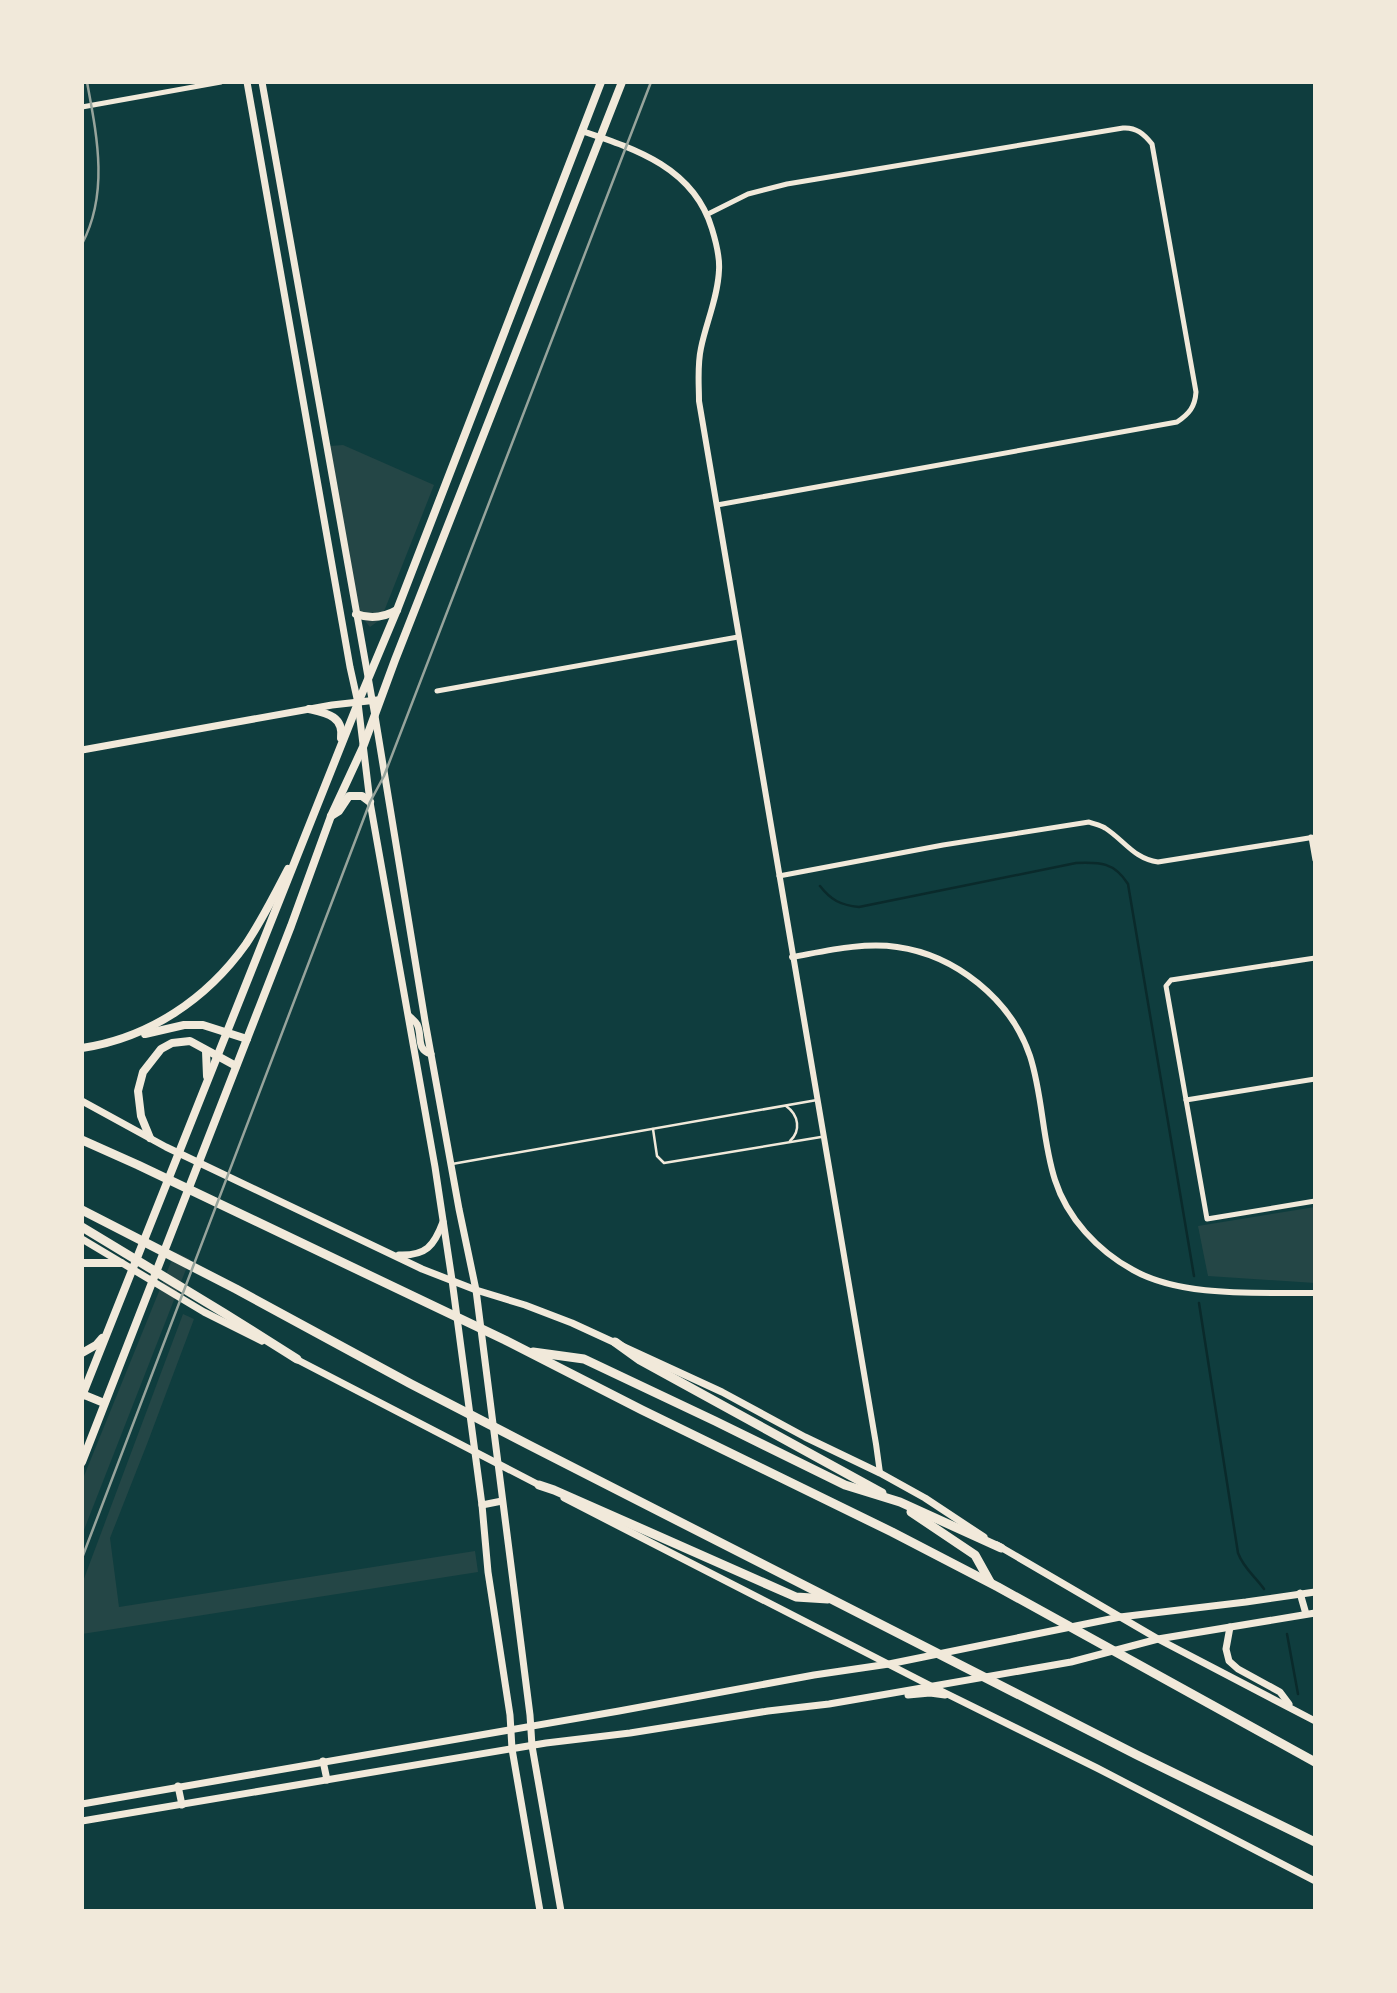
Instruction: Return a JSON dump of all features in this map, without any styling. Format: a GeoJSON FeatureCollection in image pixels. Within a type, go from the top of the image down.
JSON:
{"type":"FeatureCollection","features":[{"type":"Feature","properties":{"kind":"highway"},"geometry":{"type":"LineString","coordinates":[[82,1140],[505,1340],[892,1532],[995,1585],[1315,1762]]}},
{"type":"Feature","properties":{"kind":"highway"},"geometry":{"type":"LineString","coordinates":[[82,1210],[529,1445],[1137,1755],[1315,1842]]}},
{"type":"Feature","properties":{"kind":"highway"},"geometry":{"type":"LineString","coordinates":[[82,1227],[297,1359]]}},
{"type":"Feature","properties":{"kind":"highway"},"geometry":{"type":"LineString","coordinates":[[615,1342],[640,1360],[751,1423],[883,1494],[975,1555],[995,1585]]}},
{"type":"Feature","properties":{"kind":"highway"},"geometry":{"type":"LineString","coordinates":[[525,1350],[584,1359],[845,1485],[900,1502],[1001,1548]]}},
{"type":"Feature","properties":{"kind":"highway"},"geometry":{"type":"LineString","coordinates":[[539,1485],[796,1597],[834,1599]]}},
{"type":"Feature","properties":{"kind":"main road"},"geometry":{"type":"LineString","coordinates":[[247,82],[358,703],[370,802],[435,1167],[482,1505],[488,1572],[510,1715],[512,1749],[540,1911]]}},
{"type":"Feature","properties":{"kind":"main road"},"geometry":{"type":"LineString","coordinates":[[262,82],[368,681],[376,700]]}},
{"type":"Feature","properties":{"kind":"main road"},"geometry":{"type":"LineString","coordinates":[[104,1403],[82,1395],[397,610],[601,82]]}},
{"type":"Feature","properties":{"kind":"main road"},"geometry":{"type":"LineString","coordinates":[[561,1911],[532,1746],[476,1290],[431,1054],[375,716],[376,700],[622,82]]}},
{"type":"Feature","properties":{"kind":"main road"},"geometry":{"type":"LineString","coordinates":[[290,329],[305,326]]}},
{"type":"Feature","properties":{"kind":"main road"},"geometry":{"type":"LineString","coordinates":[[293,342],[307,340]]}},
{"type":"Feature","properties":{"kind":"main road"},"geometry":{"type":"LineString","coordinates":[[356,614],[374,618],[397,610]]}},
{"type":"Feature","properties":{"kind":"main road"},"geometry":{"type":"LineString","coordinates":[[82,750],[309,709],[376,700]]}},
{"type":"Feature","properties":{"kind":"main road"},"geometry":{"type":"LineString","coordinates":[[309,709],[338,720],[342,732],[340,749]]}},
{"type":"Feature","properties":{"kind":"main road"},"geometry":{"type":"LineString","coordinates":[[82,1462],[291,926],[331,816],[375,716]]}},
{"type":"Feature","properties":{"kind":"main road"},"geometry":{"type":"LineString","coordinates":[[331,816],[339,811],[349,796],[362,796],[370,802]]}},
{"type":"Feature","properties":{"kind":"main road"},"geometry":{"type":"LineString","coordinates":[[120,1040],[181,1009],[201,994],[227,967],[261,920],[300,848]]}},
{"type":"Feature","properties":{"kind":"main road"},"geometry":{"type":"LineString","coordinates":[[408,1016],[417,1024],[424,1051],[431,1054]]}},
{"type":"Feature","properties":{"kind":"main road"},"geometry":{"type":"LineString","coordinates":[[82,1048],[184,1025],[226,1031],[247,1039]]}},
{"type":"Feature","properties":{"kind":"main road"},"geometry":{"type":"LineString","coordinates":[[150,1138],[137,1099],[141,1078],[149,1062],[161,1049],[178,1042],[190,1041],[236,1066]]}},
{"type":"Feature","properties":{"kind":"main road"},"geometry":{"type":"LineString","coordinates":[[206,1051],[208,1079]]}},
{"type":"Feature","properties":{"kind":"main road"},"geometry":{"type":"LineString","coordinates":[[82,1101],[166,1147],[394,1255],[476,1290],[525,1305],[615,1342],[722,1392],[805,1437],[880,1473],[1001,1548],[1158,1639],[1315,1721]]}},
{"type":"Feature","properties":{"kind":"main road"},"geometry":{"type":"LineString","coordinates":[[435,1167],[451,1164]]}},
{"type":"Feature","properties":{"kind":"main road"},"geometry":{"type":"LineString","coordinates":[[394,1255],[410,1255],[429,1247],[436,1239],[443,1221]]}},
{"type":"Feature","properties":{"kind":"main road"},"geometry":{"type":"LineString","coordinates":[[82,1239],[204,1312],[1315,1881]]}},
{"type":"Feature","properties":{"kind":"main road"},"geometry":{"type":"LineString","coordinates":[[82,1263],[121,1263]]}},
{"type":"Feature","properties":{"kind":"main road"},"geometry":{"type":"LineString","coordinates":[[82,1353],[96,1345],[106,1333]]}},
{"type":"Feature","properties":{"kind":"main road"},"geometry":{"type":"LineString","coordinates":[[482,1505],[502,1501]]}},
{"type":"Feature","properties":{"kind":"main road"},"geometry":{"type":"LineString","coordinates":[[82,1804],[889,1664],[1120,1617],[1315,1591]]}},
{"type":"Feature","properties":{"kind":"main road"},"geometry":{"type":"LineString","coordinates":[[82,1821],[512,1749],[893,1693],[1071,1662],[1158,1639],[1310,1614],[1300,1593]]}},
{"type":"Feature","properties":{"kind":"main road"},"geometry":{"type":"LineString","coordinates":[[1230,1627],[1226,1648],[1229,1661],[1238,1669],[1280,1692],[1291,1707]]}},
{"type":"Feature","properties":{"kind":"main road"},"geometry":{"type":"LineString","coordinates":[[893,1693],[930,1693],[959,1699]]}},
{"type":"Feature","properties":{"kind":"main road"},"geometry":{"type":"LineString","coordinates":[[323,1761],[327,1780]]}},
{"type":"Feature","properties":{"kind":"main road"},"geometry":{"type":"LineString","coordinates":[[178,1786],[182,1805]]}},
{"type":"Feature","properties":{"kind":"street"},"geometry":{"type":"LineString","coordinates":[[82,107],[221,82]]}},
{"type":"Feature","properties":{"kind":"street"},"geometry":{"type":"LineString","coordinates":[[708,214],[747,194],[787,184],[1123,128],[1139,131],[1152,144],[1196,393],[1189,413],[1177,422],[717,505]]}},
{"type":"Feature","properties":{"kind":"street"},"geometry":{"type":"LineString","coordinates":[[582,131],[648,157],[677,174],[697,196],[708,214],[718,246],[719,270],[700,352],[698,373],[702,419],[880,1473]]}},
{"type":"Feature","properties":{"kind":"street"},"geometry":{"type":"LineString","coordinates":[[437,691],[738,637]]}},
{"type":"Feature","properties":{"kind":"street"},"geometry":{"type":"LineString","coordinates":[[779,876],[943,845],[1089,822],[1104,827],[1149,861],[1158,862],[1313,837],[1315,860]]}},
{"type":"Feature","properties":{"kind":"street"},"geometry":{"type":"LineString","coordinates":[[792,957],[858,946],[896,946],[919,951],[959,969],[981,985],[1001,1006],[1030,1055],[1055,1180],[1074,1218],[1091,1240],[1133,1270],[1182,1287],[1315,1293]]}},
{"type":"Feature","properties":{"kind":"street"},"geometry":{"type":"LineString","coordinates":[[1315,958],[1171,980],[1166,986],[1207,1219],[1315,1200]]}},
{"type":"Feature","properties":{"kind":"street"},"geometry":{"type":"LineString","coordinates":[[1186,1100],[1315,1079]]}},
{"type":"Feature","properties":{"kind":"lane"},"geometry":{"type":"LineString","coordinates":[[451,1164],[817,1100]]}},
{"type":"Feature","properties":{"kind":"lane"},"geometry":{"type":"LineString","coordinates":[[786,1106],[795,1114],[797,1127],[793,1138],[788,1142]]}},
{"type":"Feature","properties":{"kind":"lane"},"geometry":{"type":"LineString","coordinates":[[653,1129],[657,1156],[664,1163],[824,1136]]}},
{"type":"Feature","properties":{"kind":"shaded area"},"geometry":{"type":"Polygon","coordinates":[[[343,445],[434,485],[381,619],[370,627],[360,615],[330,446],[343,445]]]}},
{"type":"Feature","properties":{"kind":"shaded area"},"geometry":{"type":"Polygon","coordinates":[[[1315,1207],[1315,1283],[1208,1276],[1198,1226],[1315,1207]]]}},
{"type":"Feature","properties":{"kind":"shaded area"},"geometry":{"type":"Polygon","coordinates":[[[175,1252],[190,1259],[82,1535],[82,1481],[175,1252]]]}},
{"type":"Feature","properties":{"kind":"shaded area"},"geometry":{"type":"Polygon","coordinates":[[[183,1314],[194,1319],[110,1538],[119,1607],[475,1551],[478,1572],[82,1634],[82,1584],[183,1314]]]}},
{"type":"Feature","properties":{"kind":"waterway"},"geometry":{"type":"LineString","coordinates":[[820,886],[836,901],[859,907],[1076,863],[1106,865],[1123,877],[1128,884],[1194,1276]]}},
{"type":"Feature","properties":{"kind":"waterway"},"geometry":{"type":"LineString","coordinates":[[1199,1303],[1238,1553],[1246,1568],[1264,1589]]}},
{"type":"Feature","properties":{"kind":"waterway"},"geometry":{"type":"LineString","coordinates":[[1287,1634],[1298,1694]]}},
{"type":"Feature","properties":{"kind":"railway"},"geometry":{"type":"LineString","coordinates":[[82,244],[96,205],[98,185],[97,144],[87,82]]}},
{"type":"Feature","properties":{"kind":"railway"},"geometry":{"type":"LineString","coordinates":[[82,1558],[370,802],[384,776],[651,82]]}}]}
